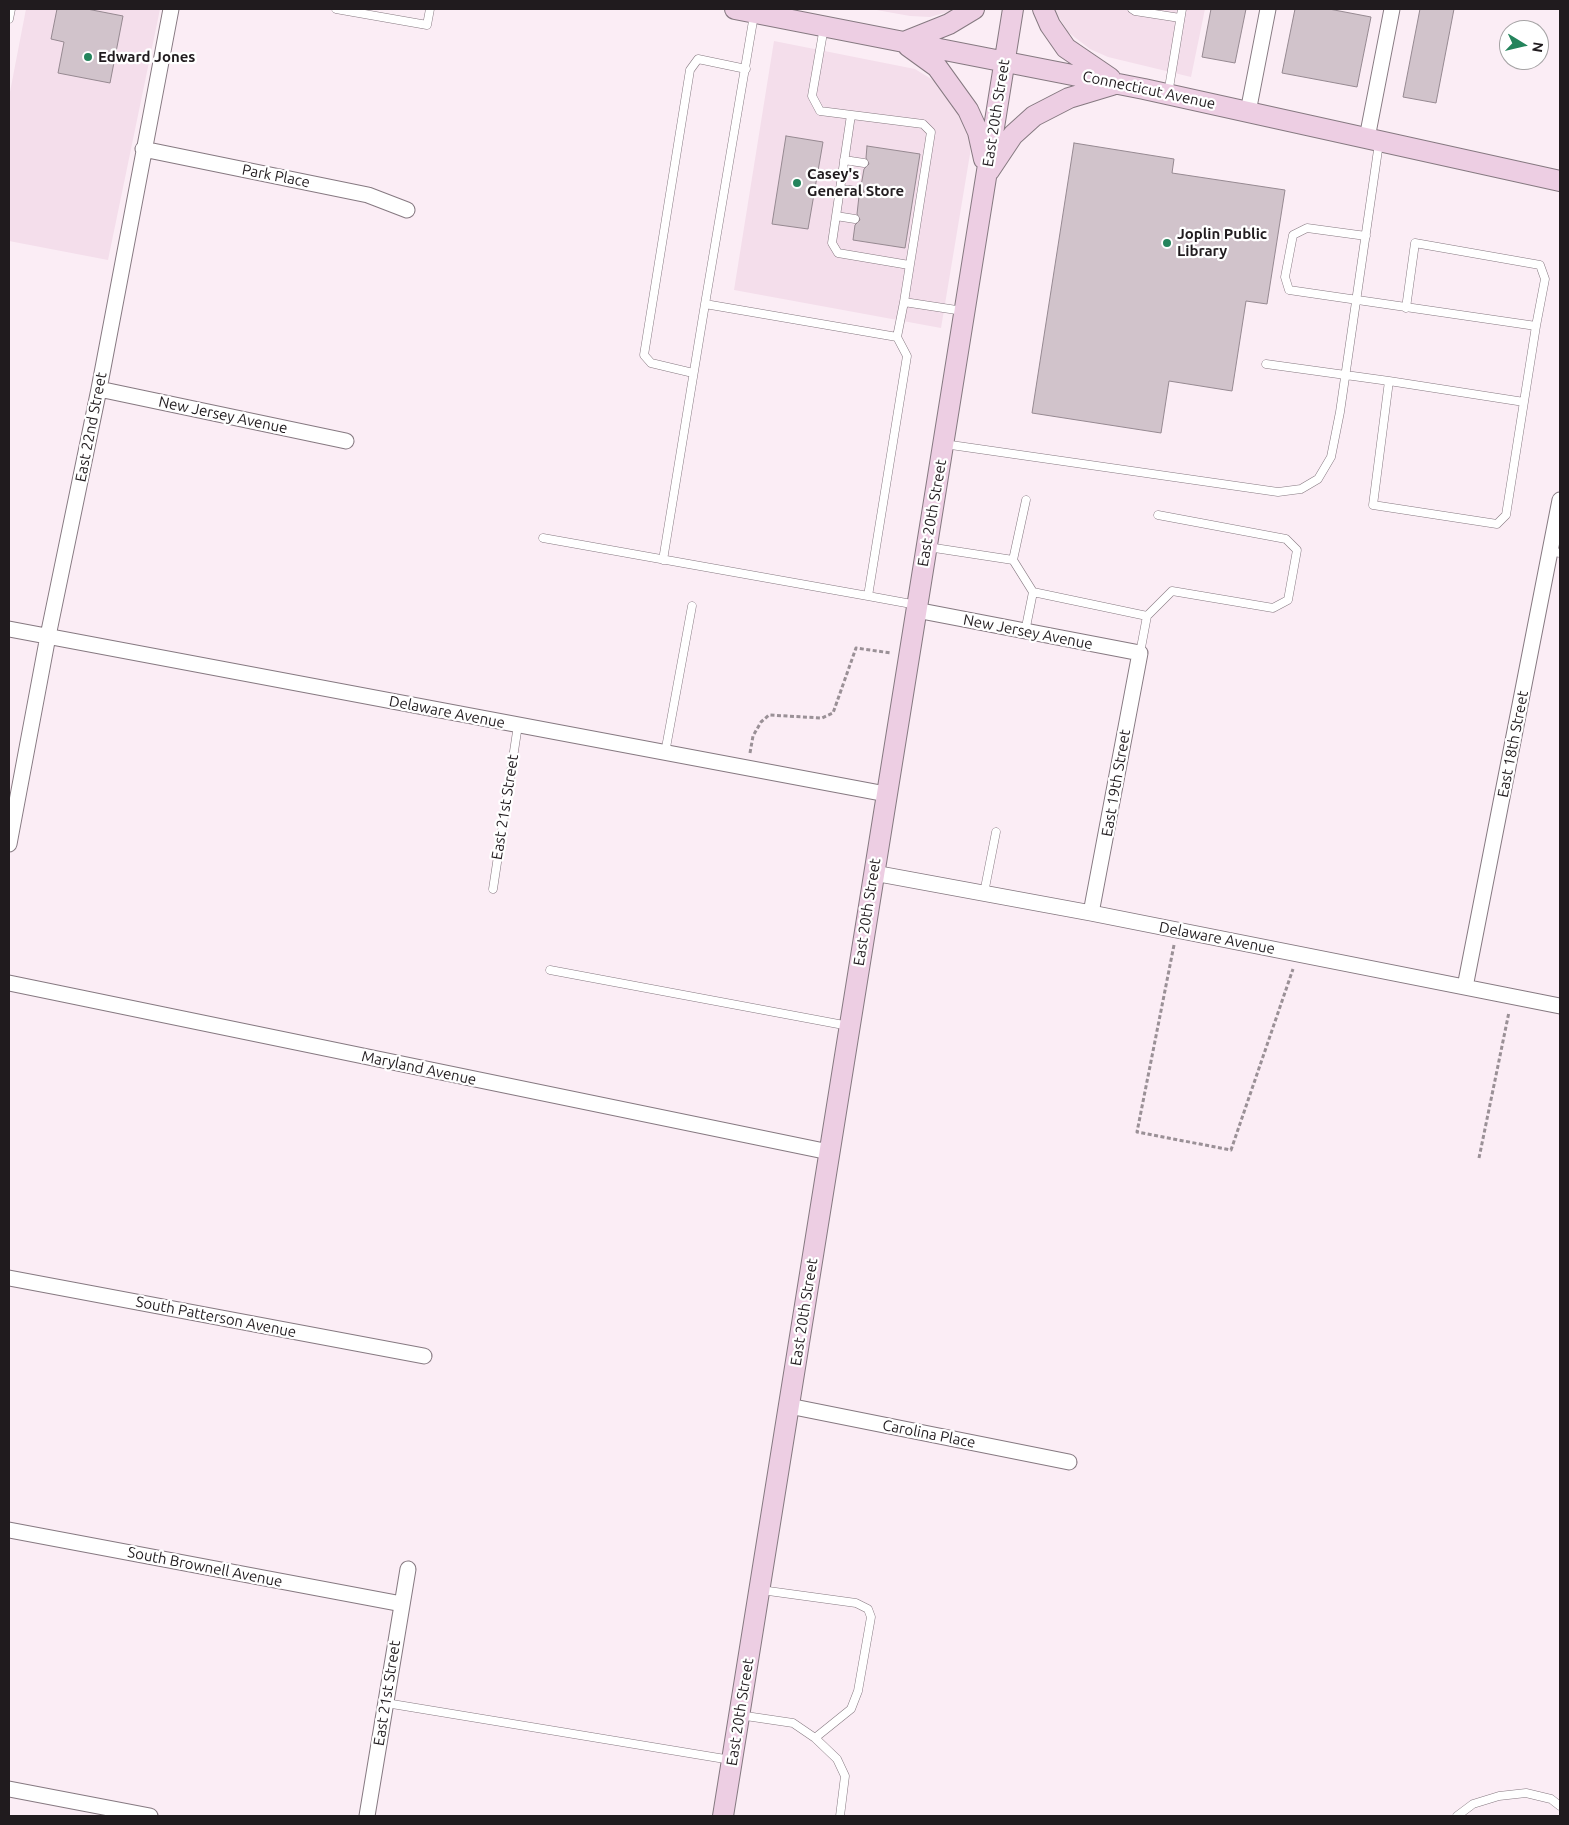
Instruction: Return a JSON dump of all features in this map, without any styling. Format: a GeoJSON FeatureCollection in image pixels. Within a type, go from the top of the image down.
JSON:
{"type":"FeatureCollection","features":[{"type":"Feature","properties":{"kind":"main road"},"geometry":{"type":"LineString","coordinates":[[902,42],[949,24],[974,9]]}},
{"type":"Feature","properties":{"kind":"main road","name":"East 20th Street"},"geometry":{"type":"LineString","coordinates":[[723,1816],[1013,9]]}},
{"type":"Feature","properties":{"kind":"main road"},"geometry":{"type":"LineString","coordinates":[[1043,9],[1050,24],[1066,48],[1118,84]]}},
{"type":"Feature","properties":{"kind":"main road","name":"Connecticut Avenue"},"geometry":{"type":"LineString","coordinates":[[745,11],[1168,94],[1560,181]]}},
{"type":"Feature","properties":{"kind":"main road"},"geometry":{"type":"LineString","coordinates":[[902,42],[937,67],[968,110],[978,132],[986,174]]}},
{"type":"Feature","properties":{"kind":"main road"},"geometry":{"type":"LineString","coordinates":[[986,174],[1013,135],[1034,116],[1068,98],[1118,84]]}},
{"type":"Feature","properties":{"kind":"street","name":"East 22nd Street"},"geometry":{"type":"LineString","coordinates":[[9,844],[48,636],[99,389],[171,9]]}},
{"type":"Feature","properties":{"kind":"street"},"geometry":{"type":"LineString","coordinates":[[1248,112],[1268,9]]}},
{"type":"Feature","properties":{"kind":"street"},"geometry":{"type":"LineString","coordinates":[[1373,140],[1392,9]]}},
{"type":"Feature","properties":{"kind":"street","name":"Park Place"},"geometry":{"type":"LineString","coordinates":[[143,149],[368,195],[407,210]]}},
{"type":"Feature","properties":{"kind":"street","name":"New Jersey Avenue"},"geometry":{"type":"LineString","coordinates":[[99,389],[346,441]]}},
{"type":"Feature","properties":{"kind":"street","name":"East 18th Street"},"geometry":{"type":"LineString","coordinates":[[1465,987],[1555,552],[1560,500]]}},
{"type":"Feature","properties":{"kind":"street","name":"New Jersey Avenue"},"geometry":{"type":"LineString","coordinates":[[916,607],[1025,632],[1140,653]]}},
{"type":"Feature","properties":{"kind":"street","name":"Delaware Avenue"},"geometry":{"type":"LineString","coordinates":[[9,629],[886,794]]}},
{"type":"Feature","properties":{"kind":"street","name":"East 19th Street"},"geometry":{"type":"LineString","coordinates":[[1091,913],[1140,653]]}},
{"type":"Feature","properties":{"kind":"street","name":"Delaware Avenue"},"geometry":{"type":"LineString","coordinates":[[874,872],[1560,1006]]}},
{"type":"Feature","properties":{"kind":"street","name":"Maryland Avenue"},"geometry":{"type":"LineString","coordinates":[[9,983],[830,1152]]}},
{"type":"Feature","properties":{"kind":"street","name":"South Patterson Avenue"},"geometry":{"type":"LineString","coordinates":[[9,1278],[424,1356]]}},
{"type":"Feature","properties":{"kind":"street","name":"Carolina Place"},"geometry":{"type":"LineString","coordinates":[[789,1406],[1069,1462]]}},
{"type":"Feature","properties":{"kind":"street","name":"South Brownell Avenue"},"geometry":{"type":"LineString","coordinates":[[9,1530],[402,1604]]}},
{"type":"Feature","properties":{"kind":"street","name":"East 21st Street"},"geometry":{"type":"LineString","coordinates":[[367,1816],[408,1569]]}},
{"type":"Feature","properties":{"kind":"street"},"geometry":{"type":"LineString","coordinates":[[9,1789],[150,1816]]}},
{"type":"Feature","properties":{"kind":"lane"},"geometry":{"type":"LineString","coordinates":[[9,19],[11,9]]}},
{"type":"Feature","properties":{"kind":"lane"},"geometry":{"type":"LineString","coordinates":[[336,9],[427,26],[430,9]]}},
{"type":"Feature","properties":{"kind":"lane"},"geometry":{"type":"LineString","coordinates":[[1132,9],[1180,18]]}},
{"type":"Feature","properties":{"kind":"lane"},"geometry":{"type":"LineString","coordinates":[[1168,94],[1182,9]]}},
{"type":"Feature","properties":{"kind":"lane"},"geometry":{"type":"LineString","coordinates":[[662,560],[746,69],[745,11]]}},
{"type":"Feature","properties":{"kind":"lane"},"geometry":{"type":"LineString","coordinates":[[824,27],[812,96],[820,110],[923,124],[931,132],[921,170],[920,199],[897,337],[907,356],[868,596]]}},
{"type":"Feature","properties":{"kind":"lane"},"geometry":{"type":"LineString","coordinates":[[693,373],[651,363],[644,355],[690,70],[698,59],[746,69]]}},
{"type":"Feature","properties":{"kind":"lane"},"geometry":{"type":"LineString","coordinates":[[851,114],[832,243],[838,253],[909,265]]}},
{"type":"Feature","properties":{"kind":"lane"},"geometry":{"type":"LineString","coordinates":[[944,444],[1278,492],[1301,489],[1318,479],[1331,457],[1345,375],[1366,236],[1373,140]]}},
{"type":"Feature","properties":{"kind":"lane"},"geometry":{"type":"LineString","coordinates":[[844,160],[864,163]]}},
{"type":"Feature","properties":{"kind":"lane"},"geometry":{"type":"LineString","coordinates":[[840,189],[859,191]]}},
{"type":"Feature","properties":{"kind":"lane"},"geometry":{"type":"LineString","coordinates":[[911,198],[920,199]]}},
{"type":"Feature","properties":{"kind":"lane"},"geometry":{"type":"LineString","coordinates":[[836,216],[855,219]]}},
{"type":"Feature","properties":{"kind":"lane"},"geometry":{"type":"LineString","coordinates":[[906,226],[915,227]]}},
{"type":"Feature","properties":{"kind":"lane"},"geometry":{"type":"LineString","coordinates":[[1366,236],[1308,228],[1293,235],[1285,277],[1289,290],[1536,326]]}},
{"type":"Feature","properties":{"kind":"lane"},"geometry":{"type":"LineString","coordinates":[[1389,381],[1373,504],[1497,524],[1506,515],[1545,279],[1540,265],[1415,243],[1406,308]]}},
{"type":"Feature","properties":{"kind":"lane"},"geometry":{"type":"LineString","coordinates":[[904,302],[964,311]]}},
{"type":"Feature","properties":{"kind":"lane"},"geometry":{"type":"LineString","coordinates":[[705,304],[897,337]]}},
{"type":"Feature","properties":{"kind":"lane"},"geometry":{"type":"LineString","coordinates":[[1266,364],[1524,402]]}},
{"type":"Feature","properties":{"kind":"lane"},"geometry":{"type":"LineString","coordinates":[[1025,632],[1032,592],[1013,560],[1026,500]]}},
{"type":"Feature","properties":{"kind":"lane"},"geometry":{"type":"LineString","coordinates":[[1140,653],[1147,616],[1172,591],[1272,608],[1288,600],[1297,550],[1286,539],[1158,515]]}},
{"type":"Feature","properties":{"kind":"lane"},"geometry":{"type":"LineString","coordinates":[[544,538],[868,596],[916,607]]}},
{"type":"Feature","properties":{"kind":"lane"},"geometry":{"type":"LineString","coordinates":[[926,547],[1013,560]]}},
{"type":"Feature","properties":{"kind":"lane"},"geometry":{"type":"LineString","coordinates":[[1032,592],[1147,616]]}},
{"type":"Feature","properties":{"kind":"lane"},"geometry":{"type":"LineString","coordinates":[[664,752],[692,606]]}},
{"type":"Feature","properties":{"kind":"lane","name":"East 21st Street"},"geometry":{"type":"LineString","coordinates":[[493,889],[518,725]]}},
{"type":"Feature","properties":{"kind":"lane"},"geometry":{"type":"LineString","coordinates":[[984,893],[996,832]]}},
{"type":"Feature","properties":{"kind":"lane"},"geometry":{"type":"LineString","coordinates":[[550,970],[849,1026]]}},
{"type":"Feature","properties":{"kind":"lane"},"geometry":{"type":"LineString","coordinates":[[759,1590],[856,1603],[868,1609],[871,1618],[858,1691],[851,1709],[815,1738]]}},
{"type":"Feature","properties":{"kind":"lane"},"geometry":{"type":"LineString","coordinates":[[386,1703],[732,1760]]}},
{"type":"Feature","properties":{"kind":"lane"},"geometry":{"type":"LineString","coordinates":[[739,1715],[793,1723],[815,1738],[837,1759],[845,1776],[840,1816]]}},
{"type":"Feature","properties":{"kind":"lane"},"geometry":{"type":"LineString","coordinates":[[1457,1816],[1473,1804],[1499,1796],[1526,1793],[1551,1799],[1560,1806]]}},
{"type":"Feature","properties":{"kind":"path"},"geometry":{"type":"LineString","coordinates":[[747,768],[753,736],[761,722],[769,715],[822,718],[833,713],[856,648],[908,656]]}},
{"type":"Feature","properties":{"kind":"path"},"geometry":{"type":"LineString","coordinates":[[1177,930],[1137,1132],[1232,1150],[1298,954]]}},
{"type":"Feature","properties":{"kind":"path"},"geometry":{"type":"LineString","coordinates":[[1478,1158],[1512,997]]}},
{"type":"Feature","properties":{"kind":"shaded area"},"geometry":{"type":"Polygon","coordinates":[[[26,9],[160,9],[108,260],[9,241],[9,97],[26,9]]]}},
{"type":"Feature","properties":{"kind":"shaded area"},"geometry":{"type":"Polygon","coordinates":[[[871,9],[958,9],[930,17],[910,16],[871,9]]]}},
{"type":"Feature","properties":{"kind":"shaded area"},"geometry":{"type":"Polygon","coordinates":[[[1054,9],[1205,9],[1191,77],[1108,57],[1090,49],[1068,32],[1054,9]]]}},
{"type":"Feature","properties":{"kind":"shaded area"},"geometry":{"type":"Polygon","coordinates":[[[774,41],[915,69],[941,85],[961,109],[970,140],[970,154],[941,328],[734,290],[774,41]]]}},
{"type":"Feature","properties":{"kind":"building","name":"Edward Jones"},"geometry":{"type":"Polygon","coordinates":[[[57,9],[87,9],[123,16],[110,83],[58,73],[64,42],[51,39],[57,9]]]}},
{"type":"Feature","properties":{"kind":"building"},"geometry":{"type":"Polygon","coordinates":[[[1211,9],[1246,9],[1235,63],[1202,57],[1211,9]]]}},
{"type":"Feature","properties":{"kind":"building"},"geometry":{"type":"Polygon","coordinates":[[[1295,9],[1329,9],[1371,17],[1357,87],[1282,73],[1295,9]]]}},
{"type":"Feature","properties":{"kind":"building"},"geometry":{"type":"Polygon","coordinates":[[[1420,9],[1454,9],[1436,103],[1403,97],[1420,9]]]}},
{"type":"Feature","properties":{"kind":"building","name":"Casey's General Store"},"geometry":{"type":"Polygon","coordinates":[[[786,136],[823,142],[808,229],[772,224],[786,136]]]}},
{"type":"Feature","properties":{"kind":"building","name":"Joplin Public Library"},"geometry":{"type":"Polygon","coordinates":[[[1074,143],[1174,159],[1172,173],[1285,190],[1267,304],[1246,301],[1232,391],[1169,381],[1161,433],[1032,413],[1074,143]]]}},
{"type":"Feature","properties":{"kind":"building"},"geometry":{"type":"Polygon","coordinates":[[[867,146],[920,154],[905,248],[853,240],[855,225],[860,220],[857,214],[859,196],[864,192],[861,186],[864,169],[869,164],[866,158],[867,146]]]}},
{"type":"Feature","properties":{"kind":"place","name":"Edward Jones"},"geometry":{"type":"Point","coordinates":[88,57]}},
{"type":"Feature","properties":{"kind":"place","name":"Casey's General Store"},"geometry":{"type":"Point","coordinates":[797,183]}},
{"type":"Feature","properties":{"kind":"place","name":"Joplin Public Library"},"geometry":{"type":"Point","coordinates":[1167,243]}}]}
